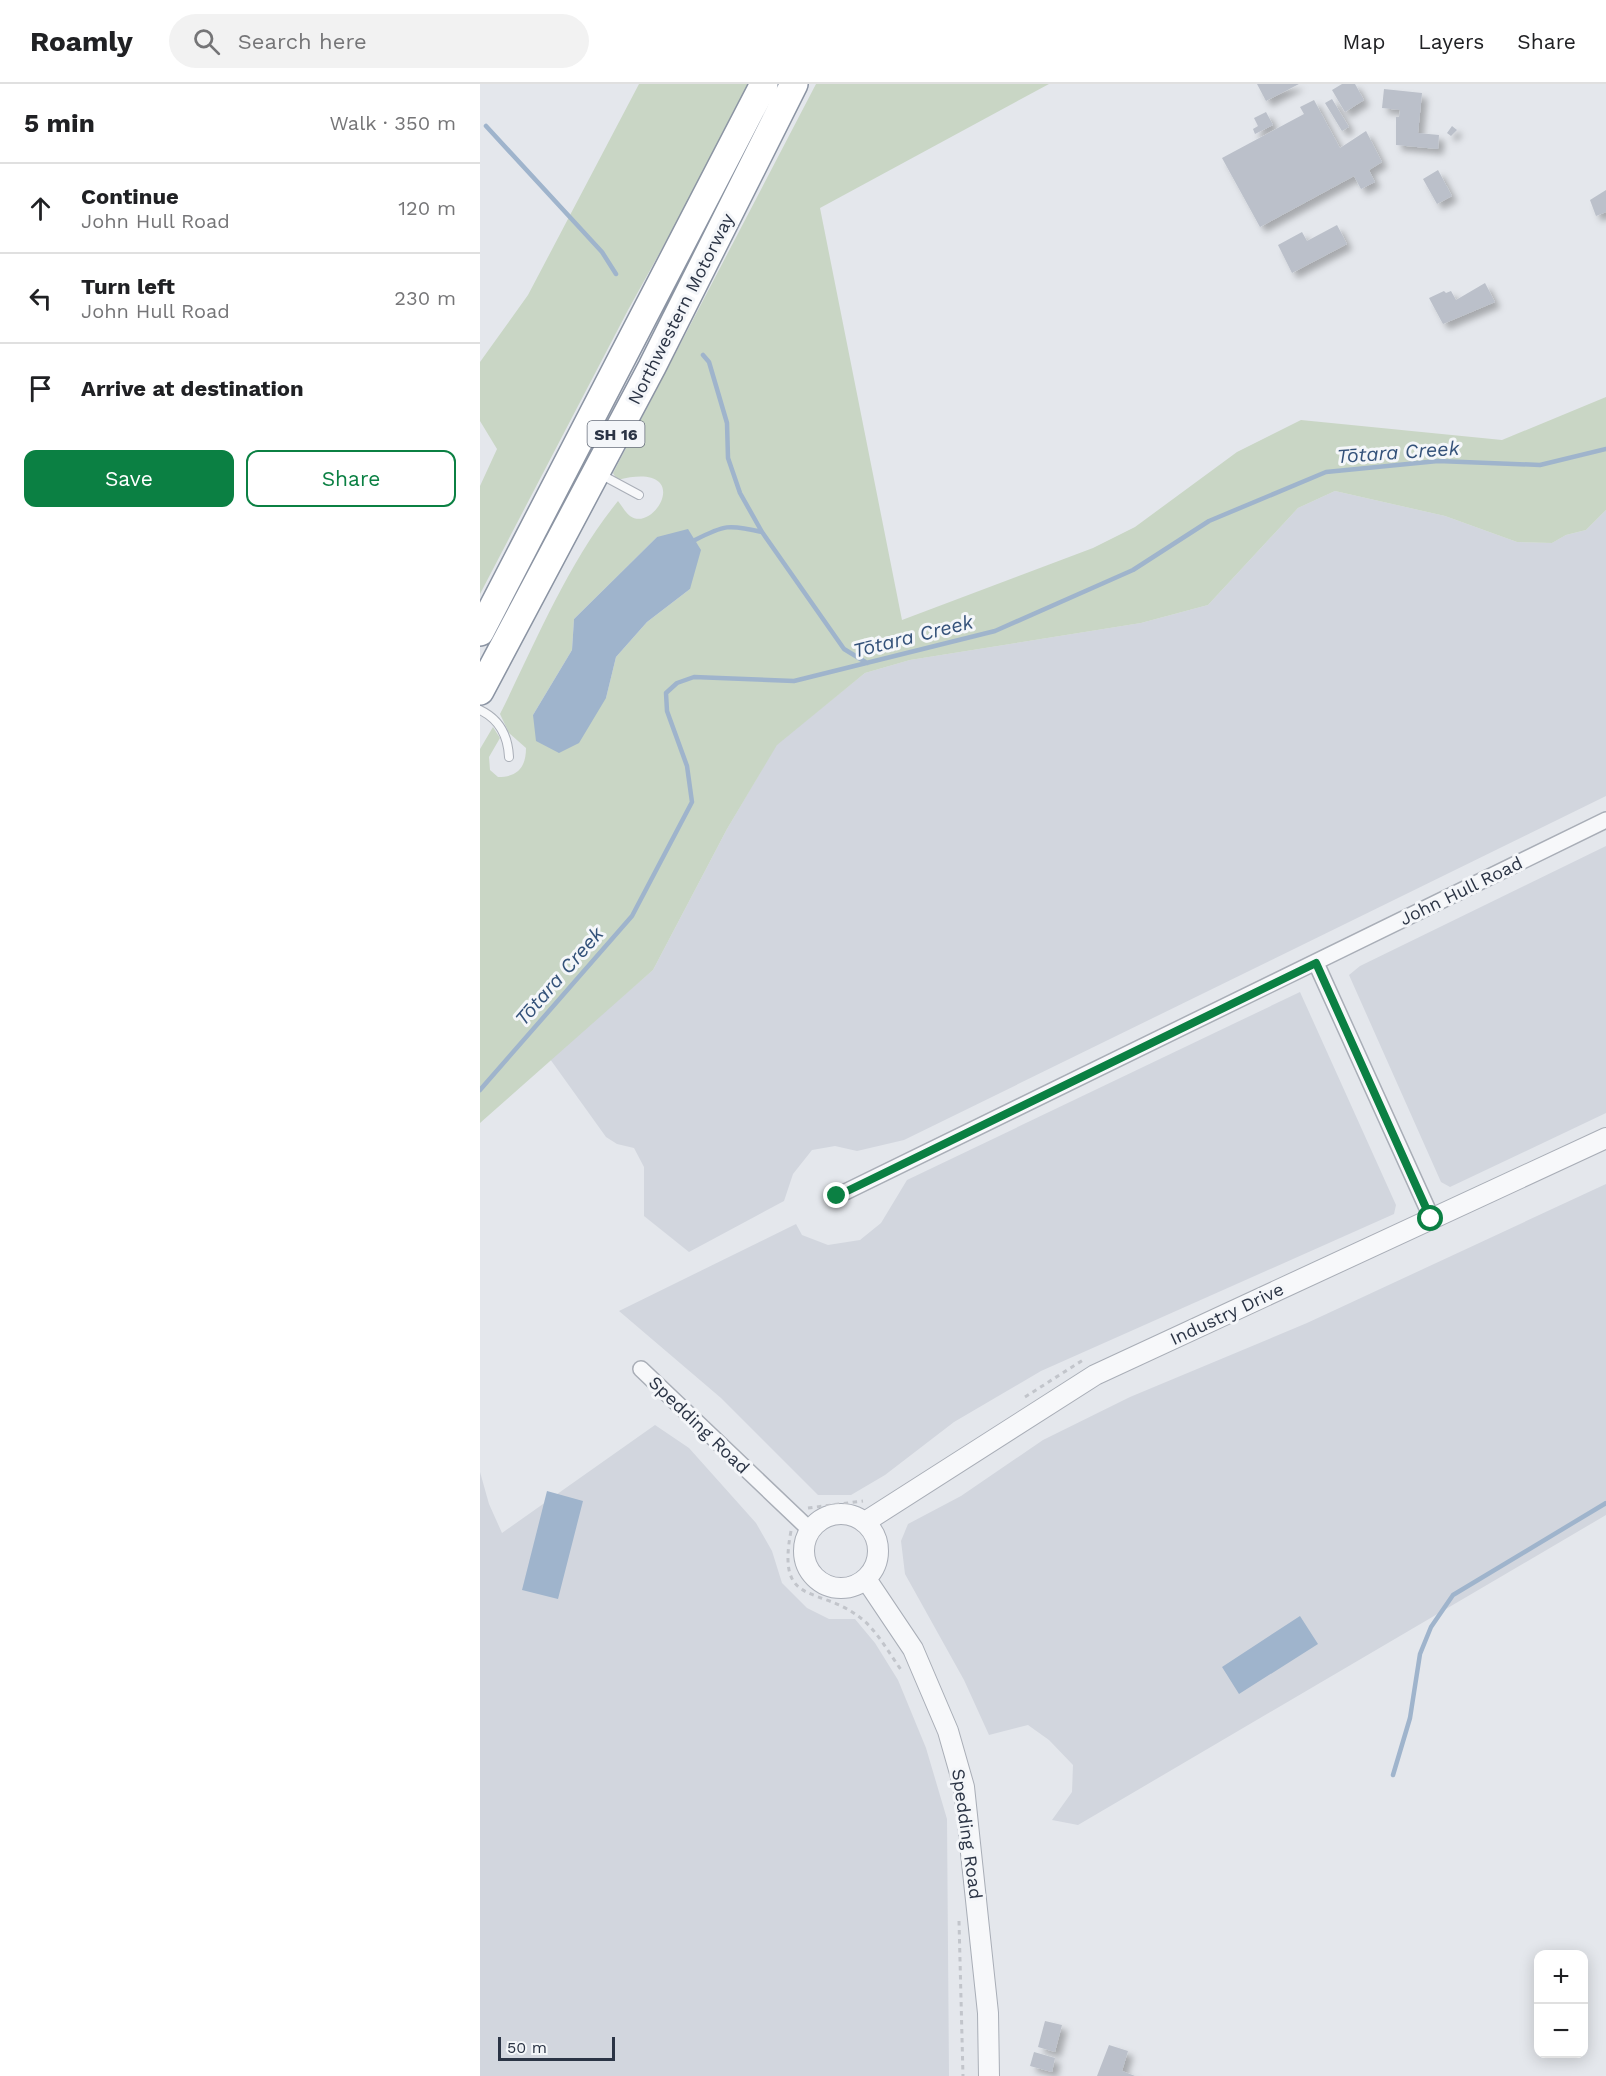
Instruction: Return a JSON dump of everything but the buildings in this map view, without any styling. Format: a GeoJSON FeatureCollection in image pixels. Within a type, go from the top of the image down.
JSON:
{"type":"FeatureCollection","features":[{"type":"Feature","properties":{"kind":"highway","name":"Northwestern Motorway"},"geometry":{"type":"LineString","coordinates":[[480,632],[764,84]]}},
{"type":"Feature","properties":{"kind":"highway","name":"Northwestern Motorway"},"geometry":{"type":"LineString","coordinates":[[480,691],[652,367],[794,84]]}},
{"type":"Feature","properties":{"kind":"street","name":"John Hull Road"},"geometry":{"type":"LineString","coordinates":[[837,1196],[1606,820]]}},
{"type":"Feature","properties":{"kind":"street"},"geometry":{"type":"LineString","coordinates":[[1316,963],[1431,1219]]}},
{"type":"Feature","properties":{"kind":"street","name":"Industry Drive"},"geometry":{"type":"LineString","coordinates":[[865,1522],[1095,1376],[1606,1138]]}},
{"type":"Feature","properties":{"kind":"street","name":"Spedding Road"},"geometry":{"type":"LineString","coordinates":[[641,1369],[810,1530]]}},
{"type":"Feature","properties":{"kind":"street"},"geometry":{"type":"LineString","coordinates":[[842,1513],[865,1522],[873,1532],[878,1551],[873,1569],[866,1579],[844,1588],[821,1583],[812,1575],[804,1553],[810,1530],[824,1518],[842,1513]]}},
{"type":"Feature","properties":{"kind":"street","name":"Spedding Road"},"geometry":{"type":"LineString","coordinates":[[866,1579],[913,1649],[948,1731],[964,1787],[988,2013],[989,2076]]}},
{"type":"Feature","properties":{"kind":"lane"},"geometry":{"type":"LineString","coordinates":[[596,472],[639,495]]}},
{"type":"Feature","properties":{"kind":"lane"},"geometry":{"type":"LineString","coordinates":[[480,710],[494,716],[499,724],[506,739],[509,757]]}},
{"type":"Feature","properties":{"kind":"path"},"geometry":{"type":"LineString","coordinates":[[1021,1400],[1091,1357]]}},
{"type":"Feature","properties":{"kind":"path"},"geometry":{"type":"LineString","coordinates":[[872,1496],[862,1502],[811,1506],[794,1517],[787,1555],[791,1578],[800,1589],[843,1607],[864,1620],[905,1675]]}},
{"type":"Feature","properties":{"kind":"path"},"geometry":{"type":"LineString","coordinates":[[959,1912],[963,2076]]}},
{"type":"Feature","properties":{"kind":"shaded area"},"geometry":{"type":"Polygon","coordinates":[[[1335,491],[1445,516],[1517,542],[1552,543],[1566,535],[1586,530],[1606,510],[1606,796],[904,1140],[857,1151],[835,1146],[812,1150],[793,1174],[784,1201],[689,1252],[644,1216],[644,1167],[634,1148],[617,1144],[606,1137],[550,1059],[653,970],[727,829],[777,744],[865,673],[910,660],[1141,623],[1208,605],[1298,508],[1335,491]]]}},
{"type":"Feature","properties":{"kind":"shaded area"},"geometry":{"type":"Polygon","coordinates":[[[1606,846],[1606,1113],[1450,1187],[1441,1182],[1349,975],[1360,966],[1606,846]]]}},
{"type":"Feature","properties":{"kind":"shaded area"},"geometry":{"type":"Polygon","coordinates":[[[1300,992],[1396,1205],[1394,1214],[1041,1371],[954,1422],[885,1475],[851,1495],[818,1495],[721,1398],[619,1311],[796,1224],[802,1235],[828,1245],[860,1240],[881,1223],[907,1180],[1300,992]]]}},
{"type":"Feature","properties":{"kind":"shaded area"},"geometry":{"type":"Polygon","coordinates":[[[1606,1184],[1606,1515],[1078,1825],[1052,1820],[1072,1792],[1073,1765],[1049,1740],[1028,1725],[989,1735],[964,1680],[905,1574],[901,1541],[908,1524],[961,1496],[1043,1440],[1130,1397],[1307,1323],[1606,1184]]]}},
{"type":"Feature","properties":{"kind":"shaded area"},"geometry":{"type":"Polygon","coordinates":[[[655,1425],[689,1448],[756,1523],[772,1551],[782,1583],[807,1608],[829,1619],[855,1619],[875,1643],[898,1680],[926,1748],[947,1819],[949,2076],[480,2076],[480,1472],[489,1504],[502,1533],[655,1425]]]}},
{"type":"Feature","properties":{"kind":"green space"},"geometry":{"type":"Polygon","coordinates":[[[639,84],[753,84],[628,310],[480,594],[480,486],[497,449],[480,421],[480,362],[528,295],[639,84]]]}},
{"type":"Feature","properties":{"kind":"green space"},"geometry":{"type":"Polygon","coordinates":[[[816,84],[1049,84],[820,208],[902,620],[1093,548],[1135,527],[1237,452],[1301,420],[1502,440],[1606,397],[1606,510],[1586,530],[1566,535],[1552,543],[1517,542],[1445,516],[1335,491],[1298,508],[1208,605],[1141,623],[910,660],[865,673],[777,745],[727,829],[653,970],[480,1123],[480,749],[493,727],[500,738],[489,757],[490,770],[498,777],[505,777],[520,770],[526,748],[509,733],[500,714],[553,604],[583,551],[618,501],[630,516],[640,519],[650,515],[658,507],[662,497],[662,487],[656,480],[641,477],[617,480],[613,473],[816,84]],[[657,537],[574,619],[572,650],[533,715],[606,698],[616,657],[647,622],[690,589],[657,537]]]}},
{"type":"Feature","properties":{"kind":"water"},"geometry":{"type":"Polygon","coordinates":[[[688,529],[701,550],[690,589],[647,622],[616,657],[606,698],[579,743],[559,753],[536,741],[533,715],[572,650],[574,619],[657,537],[688,529]]]}},
{"type":"Feature","properties":{"kind":"water"},"geometry":{"type":"Polygon","coordinates":[[[547,1491],[583,1501],[558,1599],[522,1590],[547,1491]]]}},
{"type":"Feature","properties":{"kind":"water"},"geometry":{"type":"Polygon","coordinates":[[[1300,1616],[1318,1644],[1239,1694],[1222,1667],[1300,1616]]]}},
{"type":"Feature","properties":{"kind":"waterway"},"geometry":{"type":"LineString","coordinates":[[486,126],[602,252],[616,274]]}},
{"type":"Feature","properties":{"kind":"waterway"},"geometry":{"type":"LineString","coordinates":[[703,355],[709,362],[727,423],[728,458],[740,493],[762,532],[844,649],[867,663]]}},
{"type":"Feature","properties":{"kind":"waterway","name":"Tōtara Creek"},"geometry":{"type":"LineString","coordinates":[[480,1090],[632,916],[692,802],[687,766],[667,711],[666,693],[677,683],[694,677],[794,681],[995,631],[1133,570],[1209,521],[1326,472],[1438,461],[1540,465],[1606,449]]}},
{"type":"Feature","properties":{"kind":"waterway"},"geometry":{"type":"LineString","coordinates":[[695,540],[727,527],[762,532]]}},
{"type":"Feature","properties":{"kind":"waterway"},"geometry":{"type":"LineString","coordinates":[[1393,1775],[1410,1718],[1420,1654],[1431,1627],[1453,1595],[1606,1503]]}},
{"type":"Feature","properties":{"kind":"route"},"geometry":{"type":"LineString","coordinates":[[837,1196],[1316,963],[1431,1219]]}}]}
